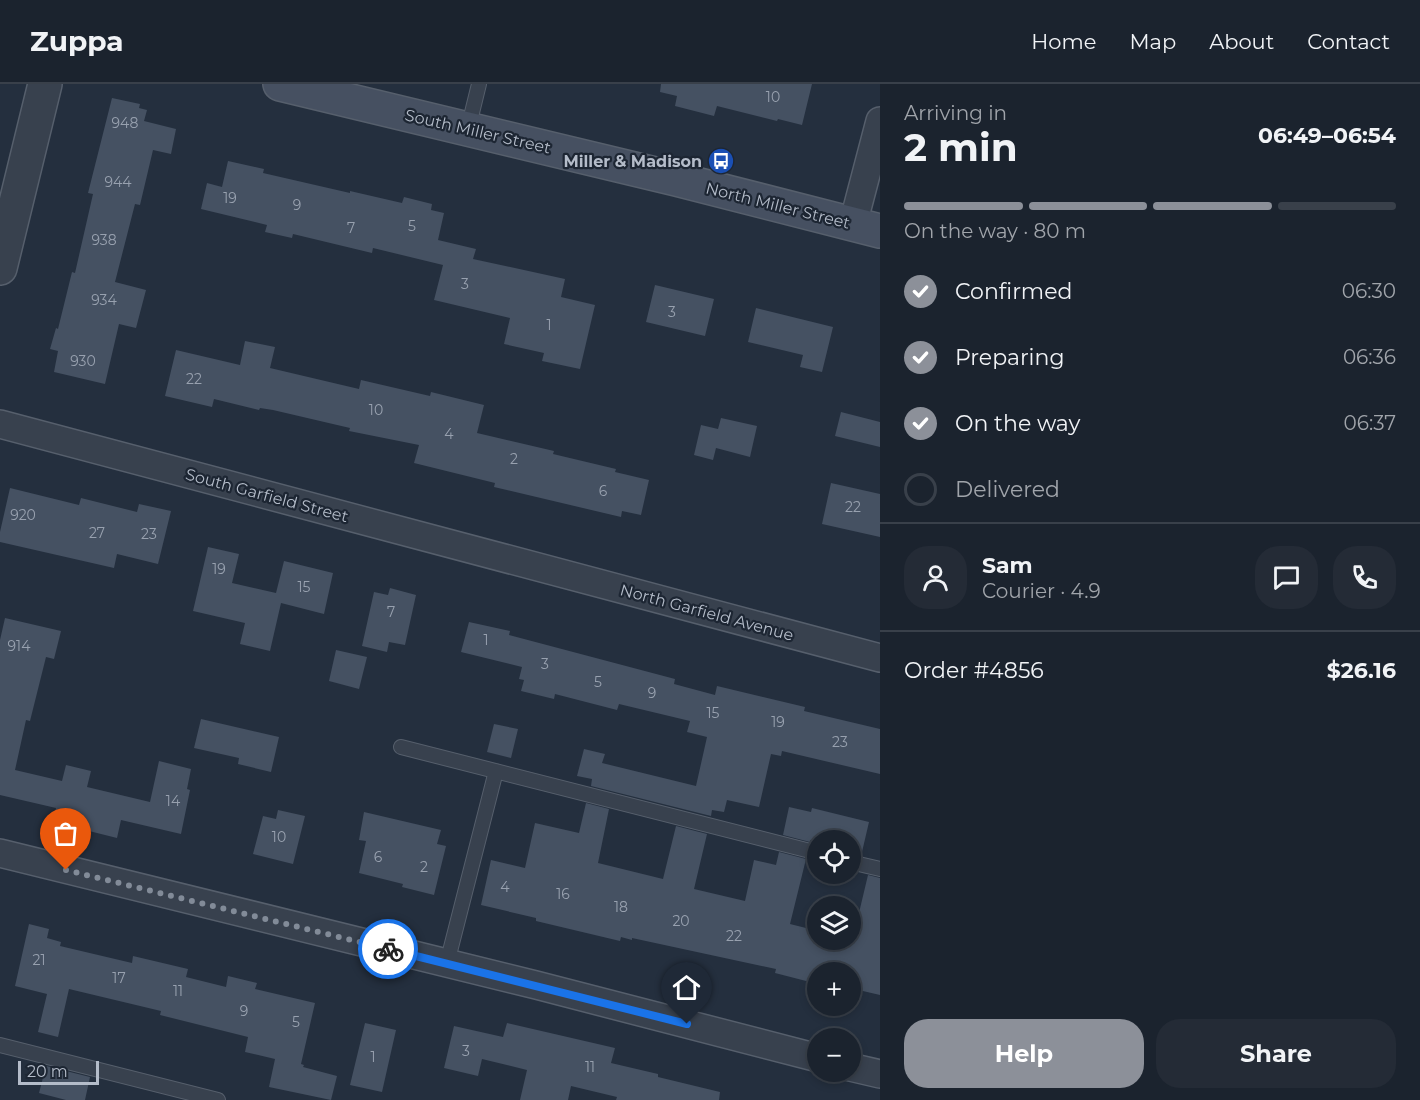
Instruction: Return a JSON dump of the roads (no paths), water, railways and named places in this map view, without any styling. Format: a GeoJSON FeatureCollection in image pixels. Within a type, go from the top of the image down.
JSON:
{"type":"FeatureCollection","features":[{"type":"Feature","properties":{"kind":"main road","name":"South Miller Street"},"geometry":{"type":"LineString","coordinates":[[280,84],[676,179]]}},
{"type":"Feature","properties":{"kind":"main road","name":"North Miller Street"},"geometry":{"type":"LineString","coordinates":[[676,179],[867,227]]}},
{"type":"Feature","properties":{"kind":"street"},"geometry":{"type":"LineString","coordinates":[[0,268],[45,84]]}},
{"type":"Feature","properties":{"kind":"street"},"geometry":{"type":"LineString","coordinates":[[867,227],[880,121]]}},
{"type":"Feature","properties":{"kind":"street","name":"South Garfield Street"},"geometry":{"type":"LineString","coordinates":[[0,424],[535,566]]}},
{"type":"Feature","properties":{"kind":"street","name":"North Garfield Avenue"},"geometry":{"type":"LineString","coordinates":[[535,566],[880,658]]}},
{"type":"Feature","properties":{"kind":"street"},"geometry":{"type":"LineString","coordinates":[[0,853],[447,963],[807,1055]]}},
{"type":"Feature","properties":{"kind":"street"},"geometry":{"type":"LineString","coordinates":[[861,1070],[880,1074]]}},
{"type":"Feature","properties":{"kind":"lane"},"geometry":{"type":"LineString","coordinates":[[468,129],[479,84]]}},
{"type":"Feature","properties":{"kind":"lane"},"geometry":{"type":"LineString","coordinates":[[401,747],[807,850]]}},
{"type":"Feature","properties":{"kind":"lane"},"geometry":{"type":"LineString","coordinates":[[447,963],[496,771]]}},
{"type":"Feature","properties":{"kind":"lane"},"geometry":{"type":"LineString","coordinates":[[861,865],[880,869]]}},
{"type":"Feature","properties":{"kind":"lane"},"geometry":{"type":"LineString","coordinates":[[0,1045],[218,1100]]}},
{"type":"Feature","properties":{"kind":"place","name":"Miller & Madison"},"geometry":{"type":"Point","coordinates":[721,161]}}]}
